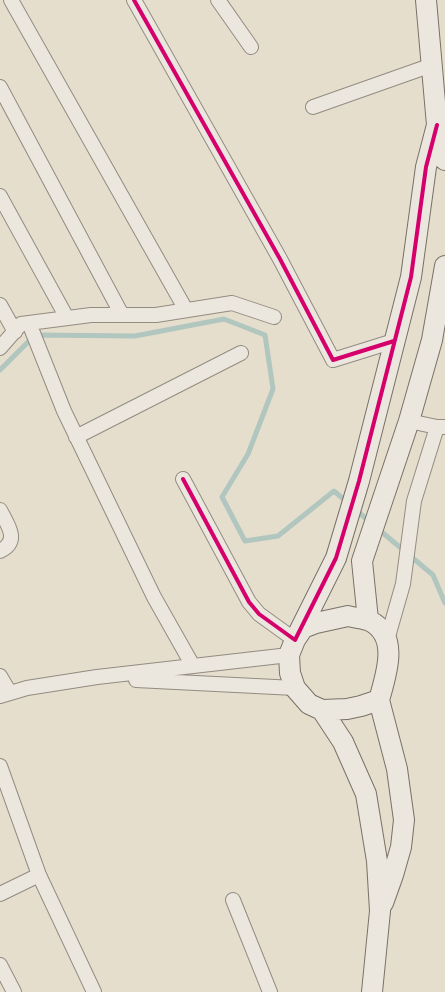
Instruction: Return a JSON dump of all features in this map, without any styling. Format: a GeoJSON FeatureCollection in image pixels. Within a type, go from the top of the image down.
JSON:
{"type":"FeatureCollection","features":[{"type":"Feature","properties":{"kind":"street"},"geometry":{"type":"LineString","coordinates":[[11,0],[186,310]]}},
{"type":"Feature","properties":{"kind":"street"},"geometry":{"type":"LineString","coordinates":[[134,0],[280,259],[333,360],[394,341]]}},
{"type":"Feature","properties":{"kind":"street"},"geometry":{"type":"LineString","coordinates":[[218,0],[251,47]]}},
{"type":"Feature","properties":{"kind":"street"},"geometry":{"type":"LineString","coordinates":[[426,0],[432,65],[445,160]]}},
{"type":"Feature","properties":{"kind":"street"},"geometry":{"type":"LineString","coordinates":[[313,107],[432,65]]}},
{"type":"Feature","properties":{"kind":"street"},"geometry":{"type":"LineString","coordinates":[[0,87],[122,315]]}},
{"type":"Feature","properties":{"kind":"street"},"geometry":{"type":"LineString","coordinates":[[379,700],[347,709],[322,710],[309,704],[295,688],[290,673],[292,648],[336,558],[359,481],[411,277],[426,167],[441,125]]}},
{"type":"Feature","properties":{"kind":"street"},"geometry":{"type":"LineString","coordinates":[[0,196],[67,318]]}},
{"type":"Feature","properties":{"kind":"street"},"geometry":{"type":"LineString","coordinates":[[368,620],[362,561],[409,421],[432,340],[445,266]]}},
{"type":"Feature","properties":{"kind":"street"},"geometry":{"type":"LineString","coordinates":[[0,348],[21,324],[91,315],[156,314],[232,303],[274,317]]}},
{"type":"Feature","properties":{"kind":"street"},"geometry":{"type":"LineString","coordinates":[[0,304],[15,332]]}},
{"type":"Feature","properties":{"kind":"street"},"geometry":{"type":"LineString","coordinates":[[29,323],[76,437],[154,597],[193,666]]}},
{"type":"Feature","properties":{"kind":"street"},"geometry":{"type":"LineString","coordinates":[[76,437],[241,353]]}},
{"type":"Feature","properties":{"kind":"street"},"geometry":{"type":"LineString","coordinates":[[380,911],[401,847],[404,820],[397,769],[379,700],[389,657],[387,640],[403,584],[414,501],[441,427],[409,421]]}},
{"type":"Feature","properties":{"kind":"street"},"geometry":{"type":"LineString","coordinates":[[183,479],[249,602],[292,648]]}},
{"type":"Feature","properties":{"kind":"street"},"geometry":{"type":"LineString","coordinates":[[0,510],[12,539],[10,544],[0,551]]}},
{"type":"Feature","properties":{"kind":"street"},"geometry":{"type":"LineString","coordinates":[[292,648],[303,628],[316,622],[348,616],[368,620],[378,626],[387,640]]}},
{"type":"Feature","properties":{"kind":"street"},"geometry":{"type":"LineString","coordinates":[[0,676],[5,694],[27,688],[193,666],[292,648]]}},
{"type":"Feature","properties":{"kind":"street"},"geometry":{"type":"LineString","coordinates":[[97,678],[295,688]]}},
{"type":"Feature","properties":{"kind":"street"},"geometry":{"type":"LineString","coordinates":[[322,710],[343,742],[366,794],[377,861],[380,911],[372,992]]}},
{"type":"Feature","properties":{"kind":"street"},"geometry":{"type":"LineString","coordinates":[[0,766],[39,875],[94,992]]}},
{"type":"Feature","properties":{"kind":"street"},"geometry":{"type":"LineString","coordinates":[[0,894],[39,875]]}},
{"type":"Feature","properties":{"kind":"street"},"geometry":{"type":"LineString","coordinates":[[233,900],[270,992]]}},
{"type":"Feature","properties":{"kind":"street"},"geometry":{"type":"LineString","coordinates":[[0,965],[12,992]]}},
{"type":"Feature","properties":{"kind":"waterway"},"geometry":{"type":"LineString","coordinates":[[0,370],[35,335],[135,336],[224,319],[265,335],[273,389],[248,454],[222,497],[245,541],[278,536],[334,491],[348,503]]}},
{"type":"Feature","properties":{"kind":"waterway"},"geometry":{"type":"LineString","coordinates":[[356,510],[371,523]]}},
{"type":"Feature","properties":{"kind":"waterway"},"geometry":{"type":"LineString","coordinates":[[377,528],[433,575],[445,603]]}},
{"type":"Feature","properties":{"kind":"cycle path"},"geometry":{"type":"LineString","coordinates":[[134,0],[280,259],[333,360],[394,341]]}},
{"type":"Feature","properties":{"kind":"cycle path"},"geometry":{"type":"LineString","coordinates":[[183,479],[249,602],[259,614],[295,640],[336,558],[359,481],[411,277],[426,167],[437,125]]}}]}
